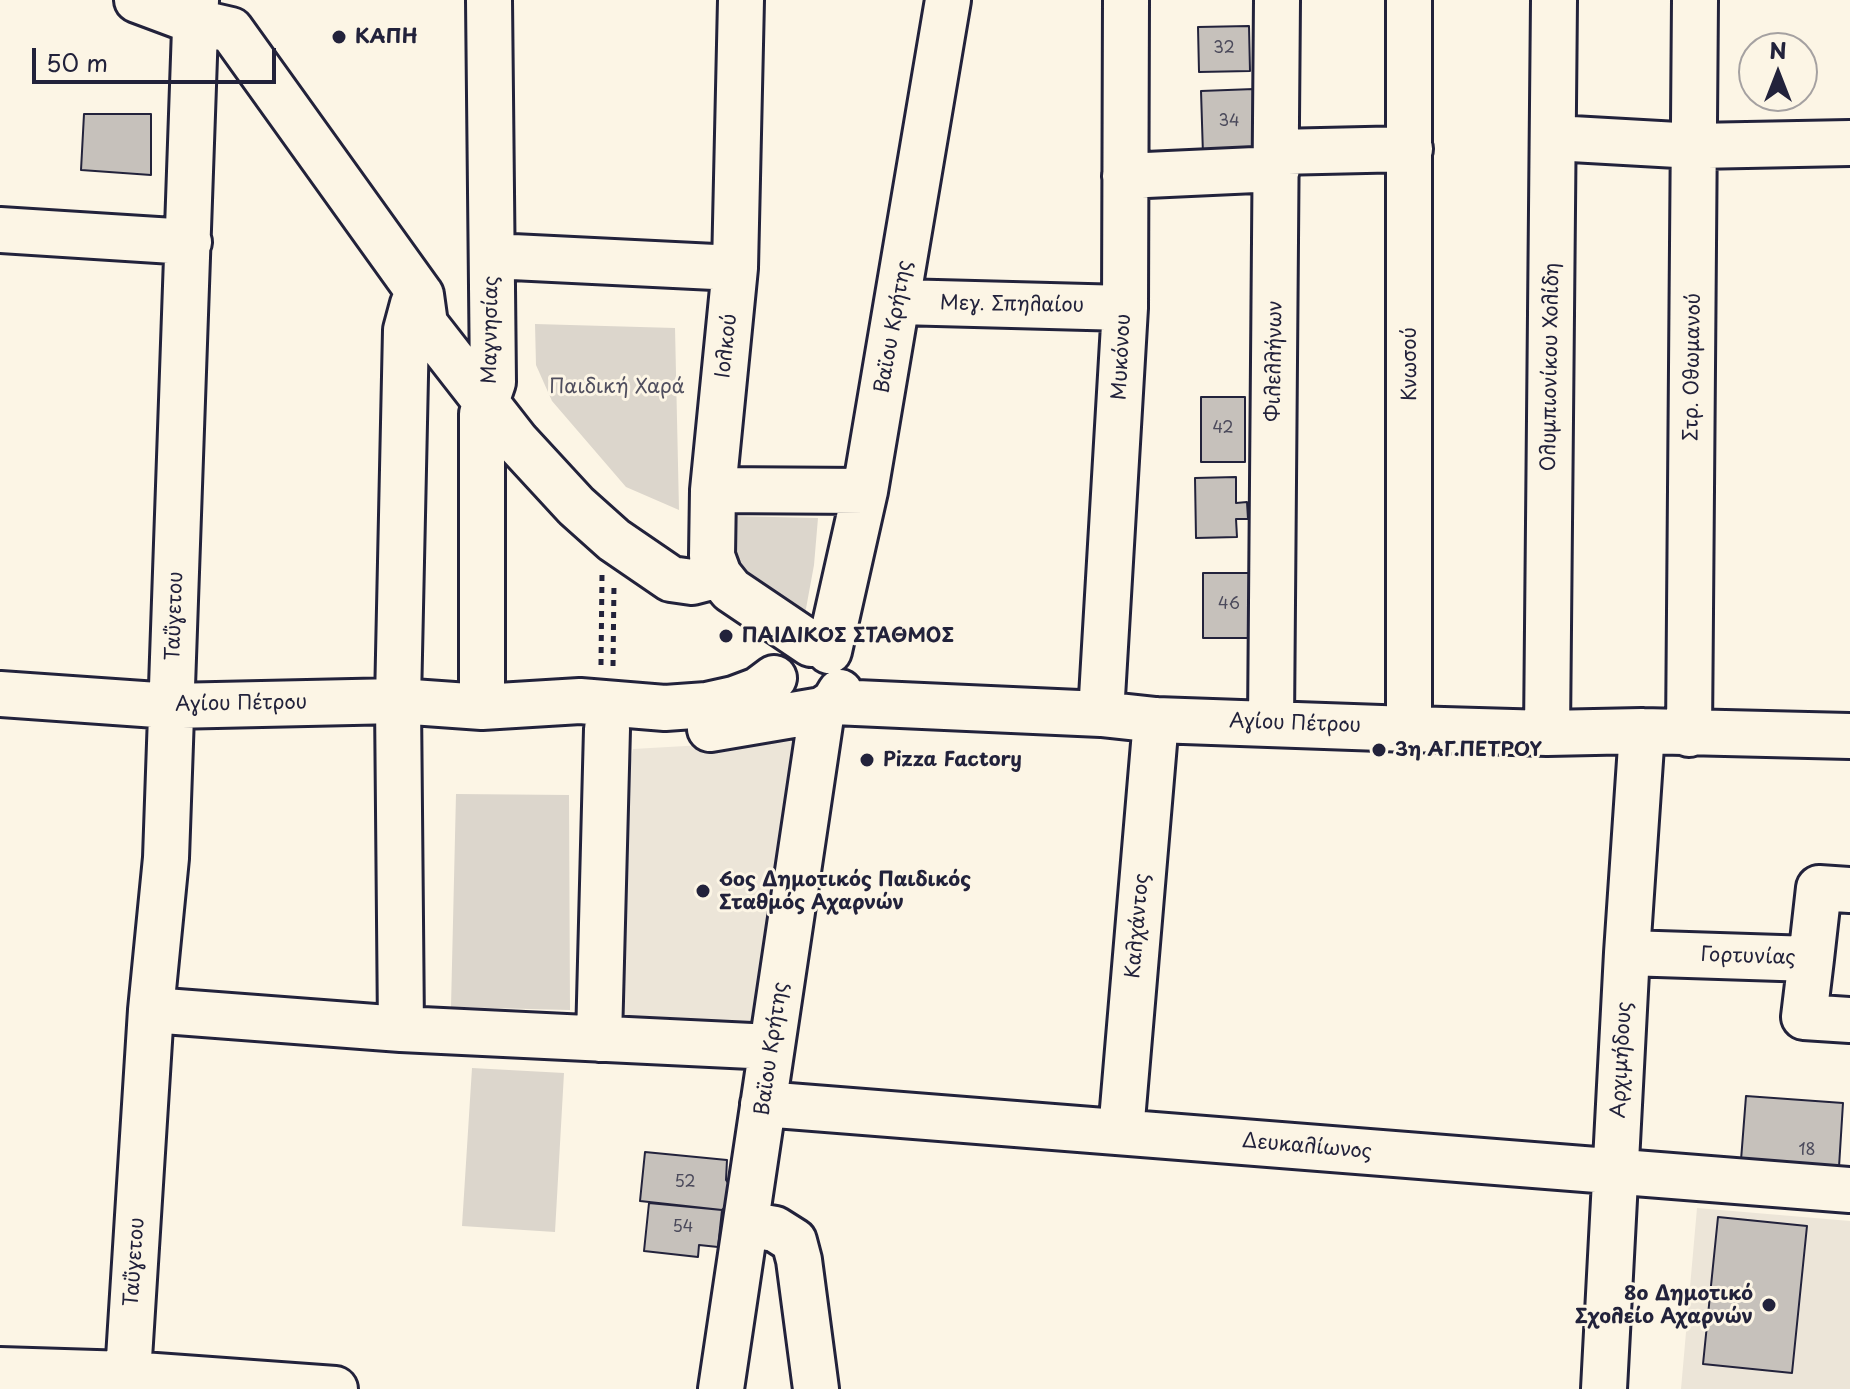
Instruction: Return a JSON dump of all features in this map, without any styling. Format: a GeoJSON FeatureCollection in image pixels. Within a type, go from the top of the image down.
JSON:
{"type":"FeatureCollection","features":[{"type":"Feature","properties":{"kind":"street"},"geometry":{"type":"LineString","coordinates":[[137,0],[218,13],[421,295],[425,324],[620,507],[717,572],[731,590],[824,681]]}},
{"type":"Feature","properties":{"kind":"street","name":"Μαγνησίας"},"geometry":{"type":"LineString","coordinates":[[482,707],[482,414],[490,384],[492,256],[489,0]]}},
{"type":"Feature","properties":{"kind":"street","name":"Ιολκού"},"geometry":{"type":"LineString","coordinates":[[717,572],[710,541],[735,268],[741,0]]}},
{"type":"Feature","properties":{"kind":"street","name":"Βαϊου Κρήτης"},"geometry":{"type":"LineString","coordinates":[[721,1389],[824,681],[865,491],[948,0]]}},
{"type":"Feature","properties":{"kind":"street","name":"Μυκόνου"},"geometry":{"type":"LineString","coordinates":[[1101,714],[1125,308],[1126,0]]}},
{"type":"Feature","properties":{"kind":"street","name":"Φιλελλήνων"},"geometry":{"type":"LineString","coordinates":[[1271,722],[1277,0]]}},
{"type":"Feature","properties":{"kind":"street","name":"Κνωσού"},"geometry":{"type":"LineString","coordinates":[[1409,0],[1409,729]]}},
{"type":"Feature","properties":{"kind":"street","name":"Ολυμπιονίκου Χολίδη"},"geometry":{"type":"LineString","coordinates":[[1547,733],[1554,0]]}},
{"type":"Feature","properties":{"kind":"street","name":"Στρ. Οθωμανού"},"geometry":{"type":"LineString","coordinates":[[1689,734],[1695,0]]}},
{"type":"Feature","properties":{"kind":"street","name":"Ταΰγετου"},"geometry":{"type":"LineString","coordinates":[[128,1374],[151,1010],[166,858],[189,242],[218,13]]}},
{"type":"Feature","properties":{"kind":"street"},"geometry":{"type":"LineString","coordinates":[[1554,138],[1695,146],[1850,143]]}},
{"type":"Feature","properties":{"kind":"street"},"geometry":{"type":"LineString","coordinates":[[1125,176],[1410,149]]}},
{"type":"Feature","properties":{"kind":"street"},"geometry":{"type":"LineString","coordinates":[[0,230],[189,242]]}},
{"type":"Feature","properties":{"kind":"street"},"geometry":{"type":"LineString","coordinates":[[492,256],[735,268]]}},
{"type":"Feature","properties":{"kind":"street"},"geometry":{"type":"LineString","coordinates":[[401,1029],[398,701],[406,330],[408,315],[421,295]]}},
{"type":"Feature","properties":{"kind":"street","name":"Μεγ. Σπηλαίου"},"geometry":{"type":"LineString","coordinates":[[899,302],[1125,308]]}},
{"type":"Feature","properties":{"kind":"street"},"geometry":{"type":"LineString","coordinates":[[490,384],[547,477],[608,535],[671,579],[692,582],[717,572]]}},
{"type":"Feature","properties":{"kind":"street"},"geometry":{"type":"LineString","coordinates":[[713,490],[865,491]]}},
{"type":"Feature","properties":{"kind":"street","name":"Αγίου Πέτρου"},"geometry":{"type":"LineString","coordinates":[[0,694],[171,706],[398,701],[607,711],[665,708],[707,705],[758,690],[774,678],[777,665],[785,653],[797,646],[824,681]]}},
{"type":"Feature","properties":{"kind":"street","name":"Αγίου Πέτρου"},"geometry":{"type":"LineString","coordinates":[[607,711],[707,729],[824,681],[1028,710],[1156,720],[1547,733],[1642,731],[1850,736]]}},
{"type":"Feature","properties":{"kind":"street"},"geometry":{"type":"LineString","coordinates":[[599,1039],[607,711]]}},
{"type":"Feature","properties":{"kind":"street","name":"Καλχάντος"},"geometry":{"type":"LineString","coordinates":[[1121,1132],[1156,720]]}},
{"type":"Feature","properties":{"kind":"street","name":"Αρχιμήδους"},"geometry":{"type":"LineString","coordinates":[[1604,1389],[1642,731]]}},
{"type":"Feature","properties":{"kind":"street"},"geometry":{"type":"LineString","coordinates":[[1811,959],[1819,888],[1850,890]]}},
{"type":"Feature","properties":{"kind":"street","name":"Γορτυνίας"},"geometry":{"type":"LineString","coordinates":[[1627,953],[1811,959],[1804,1017],[1850,1020]]}},
{"type":"Feature","properties":{"kind":"street"},"geometry":{"type":"LineString","coordinates":[[151,1010],[401,1029],[772,1047]]}},
{"type":"Feature","properties":{"kind":"street","name":"Δευκαλίωνος"},"geometry":{"type":"LineString","coordinates":[[763,1104],[1850,1190]]}},
{"type":"Feature","properties":{"kind":"street"},"geometry":{"type":"LineString","coordinates":[[746,1224],[775,1229],[794,1241],[816,1389]]}},
{"type":"Feature","properties":{"kind":"street"},"geometry":{"type":"LineString","coordinates":[[0,1370],[128,1374],[335,1389]]}},
{"type":"Feature","properties":{"kind":"path"},"geometry":{"type":"LineString","coordinates":[[607,711],[601,612],[608,535]]}},
{"type":"Feature","properties":{"kind":"path"},"geometry":{"type":"LineString","coordinates":[[607,711],[614,612],[608,535]]}},
{"type":"Feature","properties":{"kind":"path"},"geometry":{"type":"LineString","coordinates":[[601,612],[614,612]]}},
{"type":"Feature","properties":{"kind":"shaded area","name":"6ος Δημοτικός Παιδικός Σταθμός Αχαρνών"},"geometry":{"type":"Polygon","coordinates":[[[797,732],[763,1037],[625,1026],[625,951],[622,944],[624,881],[628,867],[629,770],[633,749],[703,745],[797,732]]]}},
{"type":"Feature","properties":{"kind":"shaded area","name":"8ο Δημοτικό Σχολείο Αχαρνών"},"geometry":{"type":"Polygon","coordinates":[[[1697,1208],[1850,1221],[1850,1389],[1681,1389],[1697,1208]]]}},
{"type":"Feature","properties":{"kind":"green space","name":"Παιδική Χαρά"},"geometry":{"type":"Polygon","coordinates":[[[535,324],[675,328],[679,510],[626,487],[552,401],[536,365],[535,324]]]}},
{"type":"Feature","properties":{"kind":"green space"},"geometry":{"type":"Polygon","coordinates":[[[729,516],[818,518],[805,614],[751,583],[731,554],[729,516]]]}},
{"type":"Feature","properties":{"kind":"green space"},"geometry":{"type":"Polygon","coordinates":[[[456,794],[569,795],[570,1010],[451,1007],[456,794]]]}},
{"type":"Feature","properties":{"kind":"green space"},"geometry":{"type":"Polygon","coordinates":[[[472,1068],[564,1073],[555,1232],[462,1226],[472,1068]]]}},
{"type":"Feature","properties":{"kind":"building"},"geometry":{"type":"Polygon","coordinates":[[[1249,26],[1250,71],[1199,72],[1198,27],[1249,26]]]}},
{"type":"Feature","properties":{"kind":"building"},"geometry":{"type":"Polygon","coordinates":[[[1254,89],[1256,153],[1203,155],[1201,91],[1254,89]]]}},
{"type":"Feature","properties":{"kind":"building"},"geometry":{"type":"Polygon","coordinates":[[[84,114],[151,114],[151,175],[81,170],[84,114]]]}},
{"type":"Feature","properties":{"kind":"building"},"geometry":{"type":"Polygon","coordinates":[[[1201,397],[1245,397],[1245,462],[1201,462],[1201,397]]]}},
{"type":"Feature","properties":{"kind":"building"},"geometry":{"type":"Polygon","coordinates":[[[1236,477],[1236,503],[1247,502],[1248,519],[1236,519],[1237,537],[1196,538],[1195,478],[1236,477]]]}},
{"type":"Feature","properties":{"kind":"building"},"geometry":{"type":"Polygon","coordinates":[[[1203,573],[1254,573],[1254,638],[1203,638],[1203,573]]]}},
{"type":"Feature","properties":{"kind":"building"},"geometry":{"type":"Polygon","coordinates":[[[1746,1096],[1843,1103],[1839,1167],[1741,1160],[1746,1096]]]}},
{"type":"Feature","properties":{"kind":"building"},"geometry":{"type":"Polygon","coordinates":[[[645,1152],[727,1160],[726,1180],[731,1187],[730,1202],[722,1210],[640,1201],[645,1152]]]}},
{"type":"Feature","properties":{"kind":"building"},"geometry":{"type":"Polygon","coordinates":[[[649,1203],[722,1210],[718,1247],[699,1245],[698,1257],[644,1251],[649,1203]]]}},
{"type":"Feature","properties":{"kind":"building"},"geometry":{"type":"Polygon","coordinates":[[[1718,1217],[1807,1226],[1792,1373],[1703,1364],[1718,1217]]]}},
{"type":"Feature","properties":{"kind":"place","name":"ΚΑΠΗ"},"geometry":{"type":"Point","coordinates":[339,37]}},
{"type":"Feature","properties":{"kind":"place","name":"ΠΑΙΔΙΚΟΣ ΣΤΑΘΜΟΣ"},"geometry":{"type":"Point","coordinates":[726,636]}},
{"type":"Feature","properties":{"kind":"place","name":"3η ΑΓ.ΠΕΤΡΟΥ"},"geometry":{"type":"Point","coordinates":[1379,750]}},
{"type":"Feature","properties":{"kind":"place","name":"Pizza Factory"},"geometry":{"type":"Point","coordinates":[867,760]}},
{"type":"Feature","properties":{"kind":"place","name":"6ος Δημοτικός Παιδικός Σταθμός Αχαρνών"},"geometry":{"type":"Point","coordinates":[703,891]}},
{"type":"Feature","properties":{"kind":"place","name":"8ο Δημοτικό Σχολείο Αχαρνών"},"geometry":{"type":"Point","coordinates":[1769,1305]}}]}
